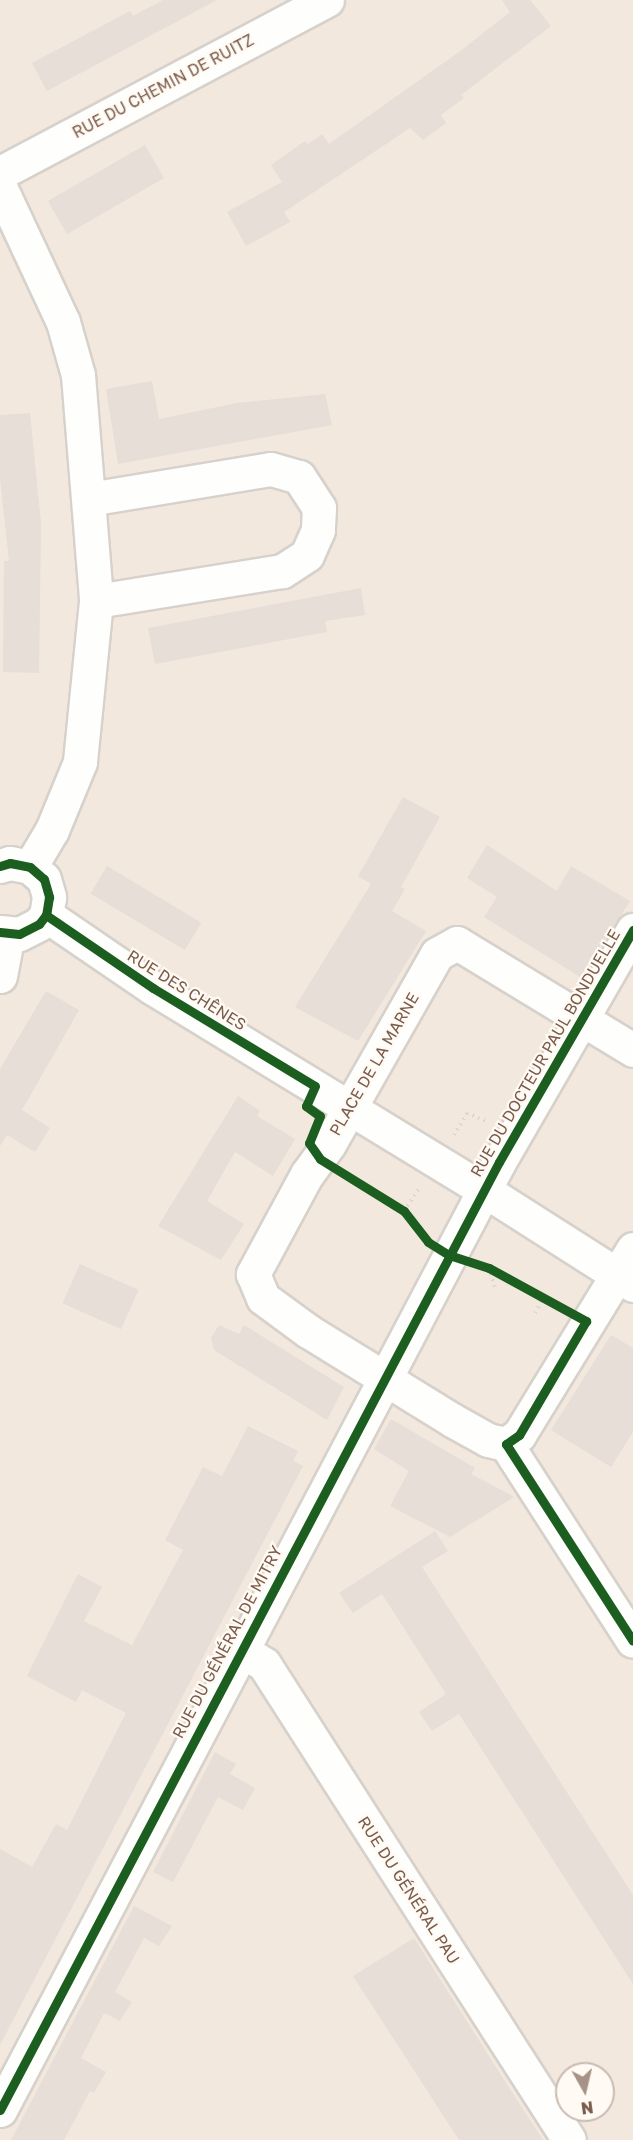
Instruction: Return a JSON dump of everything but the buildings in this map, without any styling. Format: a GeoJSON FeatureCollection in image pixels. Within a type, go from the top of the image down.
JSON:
{"type":"FeatureCollection","features":[{"type":"Feature","properties":{"kind":"street","name":"RUE DU CHEMIN DE RUITZ"},"geometry":{"type":"LineString","coordinates":[[0,173],[327,0]]}},
{"type":"Feature","properties":{"kind":"street"},"geometry":{"type":"LineString","coordinates":[[0,187],[63,322],[78,375],[96,601],[80,762],[52,830],[15,866],[48,888],[46,915],[30,931],[4,933],[0,976]]}},
{"type":"Feature","properties":{"kind":"street"},"geometry":{"type":"LineString","coordinates":[[89,499],[271,469],[299,477],[319,508],[318,530],[307,555],[282,571],[96,601]]}},
{"type":"Feature","properties":{"kind":"street","name":"RUE DES CHÊNES"},"geometry":{"type":"LineString","coordinates":[[46,915],[153,988],[484,1190],[628,1269]]}},
{"type":"Feature","properties":{"kind":"street","name":"RUE DU DOCTEUR PAUL BONDUELLE"},"geometry":{"type":"LineString","coordinates":[[484,1190],[580,1017],[633,930]]}},
{"type":"Feature","properties":{"kind":"street","name":"PLACE DE LA MARNE"},"geometry":{"type":"LineString","coordinates":[[506,1444],[488,1440],[384,1377],[262,1298],[253,1274],[307,1174],[350,1107],[437,954],[457,943],[633,1050]]}},
{"type":"Feature","properties":{"kind":"street","name":"RUE DU GÉNÉRAL DE MITRY"},"geometry":{"type":"LineString","coordinates":[[0,2110],[239,1649],[484,1190]]}},
{"type":"Feature","properties":{"kind":"street"},"geometry":{"type":"LineString","coordinates":[[628,1269],[519,1436],[506,1444],[633,1641]]}},
{"type":"Feature","properties":{"kind":"street","name":"RUE DU GÉNÉRAL PAU"},"geometry":{"type":"LineString","coordinates":[[239,1649],[264,1664],[569,2140]]}},
{"type":"Feature","properties":{"kind":"path"},"geometry":{"type":"LineString","coordinates":[[489,1268],[495,1288]]}},
{"type":"Feature","properties":{"kind":"path"},"geometry":{"type":"LineString","coordinates":[[535,1313],[544,1297]]}},
{"type":"Feature","properties":{"kind":"shaded area"},"geometry":{"type":"Polygon","coordinates":[[[0,0],[633,0],[633,2140],[0,2140],[0,0]]]}},
{"type":"Feature","properties":{"kind":"cycle path"},"geometry":{"type":"LineString","coordinates":[[0,866],[10,863],[30,867],[44,879],[49,897],[46,915],[39,924],[19,934],[0,932]]}},
{"type":"Feature","properties":{"kind":"cycle path"},"geometry":{"type":"LineString","coordinates":[[46,915],[153,988],[315,1086],[306,1106],[320,1116],[309,1143],[320,1159],[404,1211],[428,1242],[449,1255],[489,1268],[586,1321],[519,1435],[506,1444],[633,1641]]}},
{"type":"Feature","properties":{"kind":"cycle path"},"geometry":{"type":"LineString","coordinates":[[0,2110],[499,1162],[633,930]]}}]}
